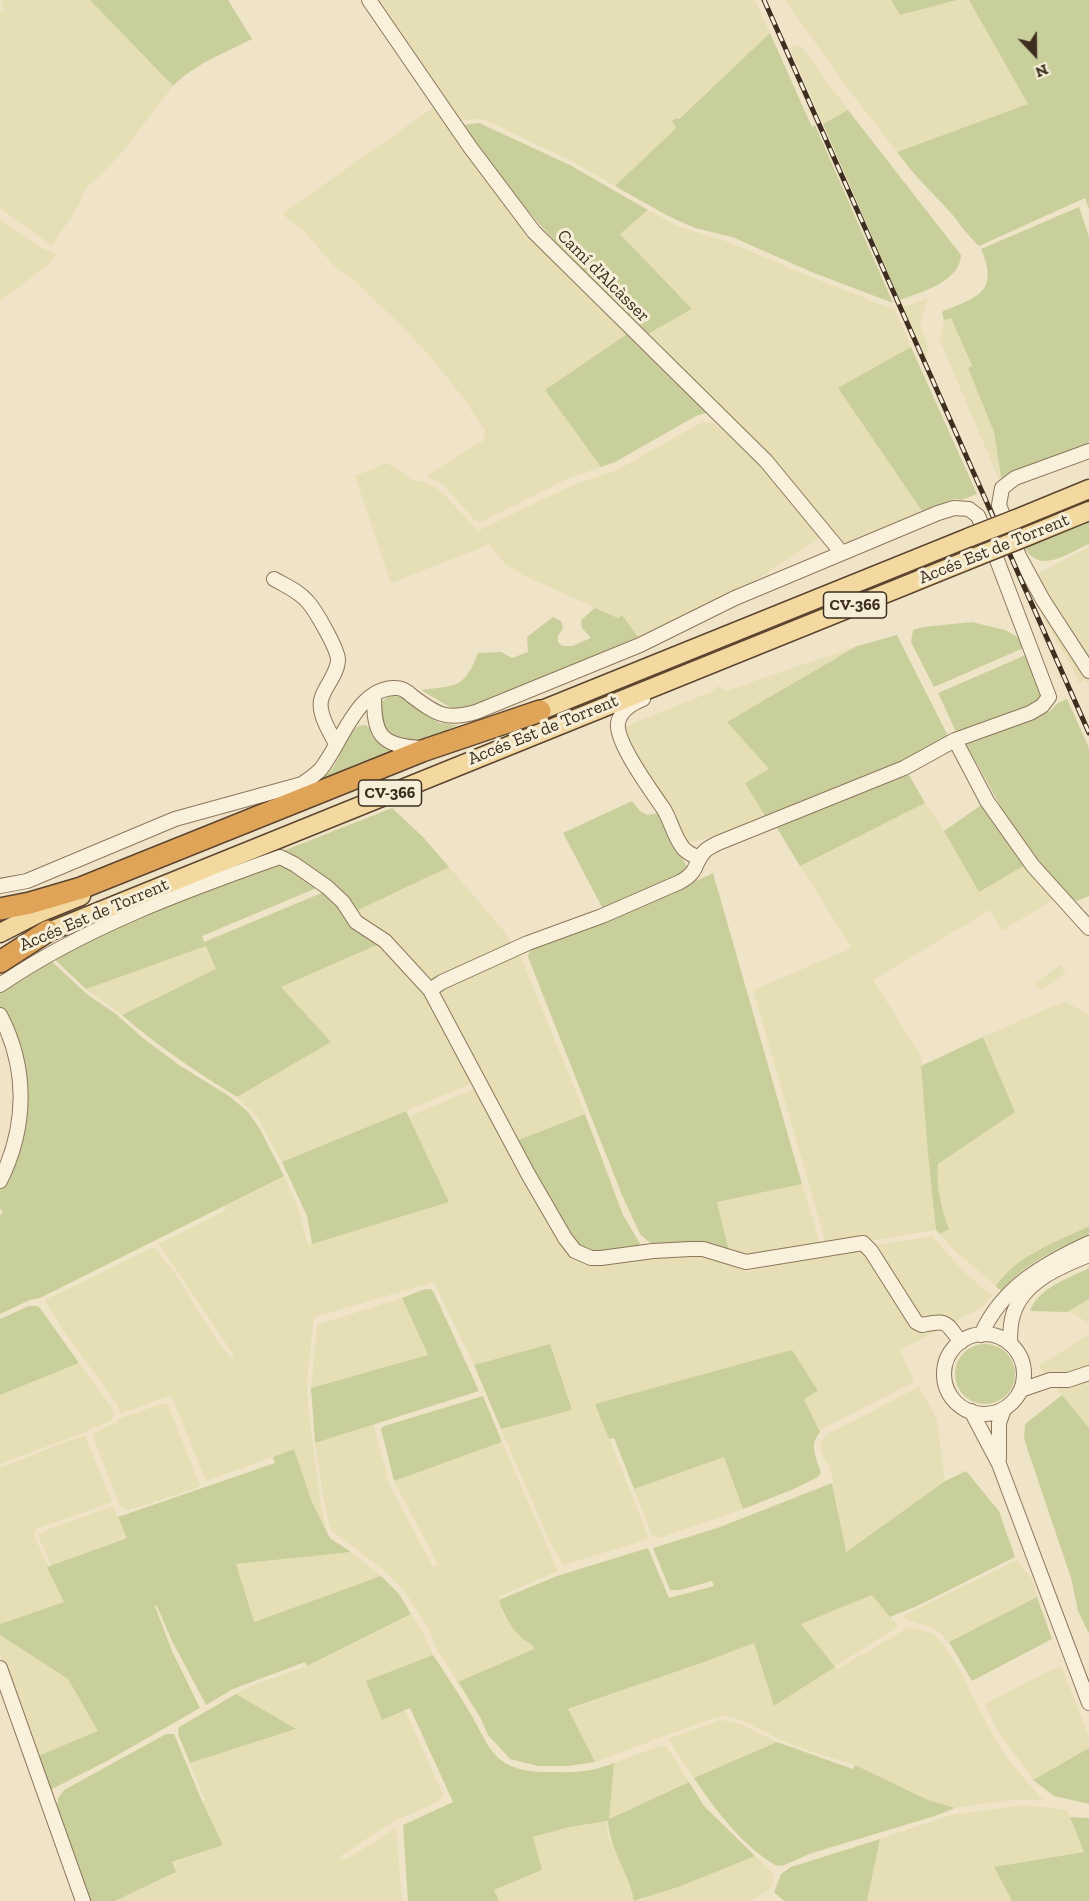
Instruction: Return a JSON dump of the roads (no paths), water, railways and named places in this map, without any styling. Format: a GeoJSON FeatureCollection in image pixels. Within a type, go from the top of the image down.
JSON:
{"type":"FeatureCollection","features":[{"type":"Feature","properties":{"kind":"highway"},"geometry":{"type":"LineString","coordinates":[[0,909],[81,888],[430,748],[540,711]]}},
{"type":"Feature","properties":{"kind":"highway"},"geometry":{"type":"LineString","coordinates":[[0,962],[48,931]]}},
{"type":"Feature","properties":{"kind":"main road","name":"Accés Est de Torrent"},"geometry":{"type":"LineString","coordinates":[[0,933],[39,913],[1089,489]]}},
{"type":"Feature","properties":{"kind":"main road","name":"Accés Est de Torrent"},"geometry":{"type":"LineString","coordinates":[[0,956],[48,931],[1089,511]]}},
{"type":"Feature","properties":{"kind":"street","name":"Camí d'Alcàsser"},"geometry":{"type":"LineString","coordinates":[[369,0],[470,147],[534,232],[766,461],[841,552]]}},
{"type":"Feature","properties":{"kind":"street"},"geometry":{"type":"LineString","coordinates":[[1089,451],[1015,477],[1002,488],[999,505],[1019,556],[1043,600],[1089,671]]}},
{"type":"Feature","properties":{"kind":"street"},"geometry":{"type":"LineString","coordinates":[[0,886],[27,881],[174,819],[302,784],[319,771],[348,723],[368,698],[384,689],[399,688],[435,712],[447,717],[460,717],[640,645],[735,598],[938,513],[954,508],[969,509],[978,516],[998,560],[1049,697],[1042,706],[1030,713],[955,740],[904,768],[718,843],[705,850],[690,876],[680,882],[602,916],[528,942],[442,982],[430,990]]}},
{"type":"Feature","properties":{"kind":"street"},"geometry":{"type":"LineString","coordinates":[[274,579],[294,590],[308,602],[330,638],[338,659],[333,678],[320,699],[323,716],[336,744]]}},
{"type":"Feature","properties":{"kind":"street"},"geometry":{"type":"LineString","coordinates":[[700,858],[690,854],[682,847],[663,808],[652,796],[639,772],[618,730],[618,722],[621,714],[637,701],[694,677],[731,655]]}},
{"type":"Feature","properties":{"kind":"street"},"geometry":{"type":"LineString","coordinates":[[374,694],[375,726]]}},
{"type":"Feature","properties":{"kind":"street"},"geometry":{"type":"LineString","coordinates":[[348,723],[360,720],[375,726],[384,738],[394,743],[406,747],[430,748]]}},
{"type":"Feature","properties":{"kind":"street"},"geometry":{"type":"LineString","coordinates":[[955,740],[987,801],[1033,866],[1089,928]]}},
{"type":"Feature","properties":{"kind":"street"},"geometry":{"type":"LineString","coordinates":[[0,985],[24,968],[121,918],[280,857],[327,887],[344,902],[356,922],[385,941],[430,990],[528,1174],[575,1251],[591,1258],[602,1258],[691,1248],[703,1249],[746,1262],[863,1243],[871,1251],[915,1322],[922,1325],[937,1321],[943,1322],[961,1342]]}},
{"type":"Feature","properties":{"kind":"street"},"geometry":{"type":"LineString","coordinates":[[0,1015],[12,1037],[20,1072],[21,1115],[10,1161],[0,1181]]}},
{"type":"Feature","properties":{"kind":"street"},"geometry":{"type":"LineString","coordinates":[[981,1335],[1005,1298],[1018,1284],[1044,1264],[1089,1243]]}},
{"type":"Feature","properties":{"kind":"street"},"geometry":{"type":"LineString","coordinates":[[1010,1344],[1013,1314],[1020,1300],[1040,1278],[1089,1255]]}},
{"type":"Feature","properties":{"kind":"street"},"geometry":{"type":"LineString","coordinates":[[981,1335],[991,1335],[1010,1344],[1016,1350],[1023,1365],[1024,1374],[1021,1390],[1014,1401],[1004,1409],[982,1414],[971,1412],[953,1398],[947,1389],[945,1377],[948,1358],[961,1342],[981,1335]]}},
{"type":"Feature","properties":{"kind":"street"},"geometry":{"type":"LineString","coordinates":[[1023,1365],[1050,1380]]}},
{"type":"Feature","properties":{"kind":"street"},"geometry":{"type":"LineString","coordinates":[[1021,1390],[1050,1380],[1068,1380],[1089,1373]]}},
{"type":"Feature","properties":{"kind":"street"},"geometry":{"type":"LineString","coordinates":[[999,1464],[999,1423],[1004,1409]]}},
{"type":"Feature","properties":{"kind":"street"},"geometry":{"type":"LineString","coordinates":[[971,1412],[999,1464],[1089,1703]]}},
{"type":"Feature","properties":{"kind":"street"},"geometry":{"type":"LineString","coordinates":[[0,1668],[83,1901]]}},
{"type":"Feature","properties":{"kind":"railway"},"geometry":{"type":"LineString","coordinates":[[764,0],[1089,733]]}}]}
